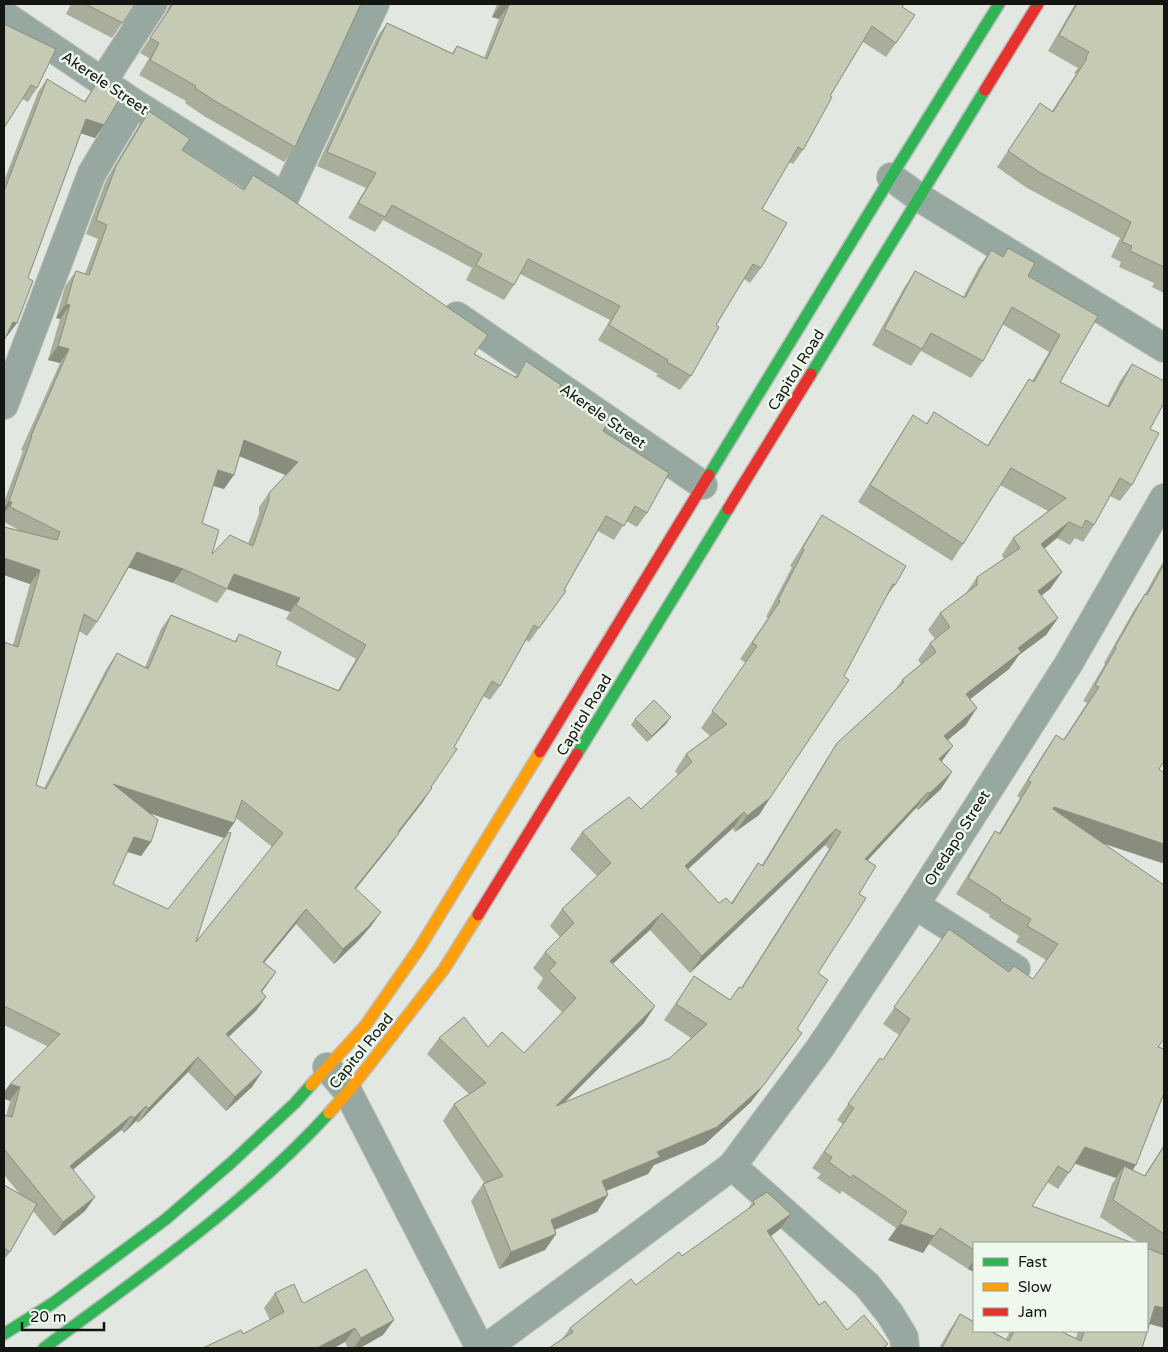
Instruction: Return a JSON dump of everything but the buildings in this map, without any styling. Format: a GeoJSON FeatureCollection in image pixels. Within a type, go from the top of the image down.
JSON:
{"type":"FeatureCollection","features":[{"type":"Feature","properties":{"kind":"main road","name":"Capitol Road"},"geometry":{"type":"LineString","coordinates":[[4,1334],[54,1303],[166,1219],[232,1162],[295,1103],[364,1026],[420,946],[999,4]]}},
{"type":"Feature","properties":{"kind":"main road","name":"Capitol Road"},"geometry":{"type":"LineString","coordinates":[[44,1348],[171,1254],[248,1191],[308,1136],[348,1092],[393,1036],[449,960],[540,815],[1038,4]]}},
{"type":"Feature","properties":{"kind":"street"},"geometry":{"type":"LineString","coordinates":[[103,81],[153,4]]}},
{"type":"Feature","properties":{"kind":"street","name":"Akerele Street"},"geometry":{"type":"LineString","coordinates":[[4,15],[134,103],[293,203],[375,4]]}},
{"type":"Feature","properties":{"kind":"street"},"geometry":{"type":"LineString","coordinates":[[4,405],[92,173],[134,103]]}},
{"type":"Feature","properties":{"kind":"street"},"geometry":{"type":"LineString","coordinates":[[891,177],[920,198],[1164,348]]}},
{"type":"Feature","properties":{"kind":"street","name":"Akerele Street"},"geometry":{"type":"LineString","coordinates":[[441,305],[703,486]]}},
{"type":"Feature","properties":{"kind":"street","name":"Oredapo Street"},"geometry":{"type":"LineString","coordinates":[[486,1348],[732,1166],[820,1048],[915,905],[1069,662],[1164,498]]}},
{"type":"Feature","properties":{"kind":"street"},"geometry":{"type":"LineString","coordinates":[[915,905],[1016,969]]}},
{"type":"Feature","properties":{"kind":"street"},"geometry":{"type":"LineString","coordinates":[[327,1067],[348,1092],[480,1348]]}},
{"type":"Feature","properties":{"kind":"street"},"geometry":{"type":"LineString","coordinates":[[732,1166],[867,1285],[890,1314],[904,1337],[905,1348]]}},
{"type":"Feature","properties":{"kind":"traffic: fast"},"geometry":{"type":"LineString","coordinates":[[709,475],[999,4]]}},
{"type":"Feature","properties":{"kind":"traffic: fast"},"geometry":{"type":"LineString","coordinates":[[811,374],[985,90]]}},
{"type":"Feature","properties":{"kind":"traffic: fast"},"geometry":{"type":"LineString","coordinates":[[577,754],[728,509]]}},
{"type":"Feature","properties":{"kind":"traffic: fast"},"geometry":{"type":"LineString","coordinates":[[4,1334],[53,1303],[166,1219],[232,1162],[295,1103],[311,1085]]}},
{"type":"Feature","properties":{"kind":"traffic: fast"},"geometry":{"type":"LineString","coordinates":[[44,1348],[155,1266],[228,1208],[263,1178],[329,1113]]}},
{"type":"Feature","properties":{"kind":"traffic: slow"},"geometry":{"type":"LineString","coordinates":[[311,1085],[365,1026],[420,947],[540,752]]}},
{"type":"Feature","properties":{"kind":"traffic: slow"},"geometry":{"type":"LineString","coordinates":[[329,1113],[348,1092],[444,969],[478,915]]}},
{"type":"Feature","properties":{"kind":"traffic: jam"},"geometry":{"type":"LineString","coordinates":[[985,90],[1038,4]]}},
{"type":"Feature","properties":{"kind":"traffic: jam"},"geometry":{"type":"LineString","coordinates":[[728,509],[811,374]]}},
{"type":"Feature","properties":{"kind":"traffic: jam"},"geometry":{"type":"LineString","coordinates":[[540,752],[709,475]]}},
{"type":"Feature","properties":{"kind":"traffic: jam"},"geometry":{"type":"LineString","coordinates":[[478,915],[577,754]]}}]}
